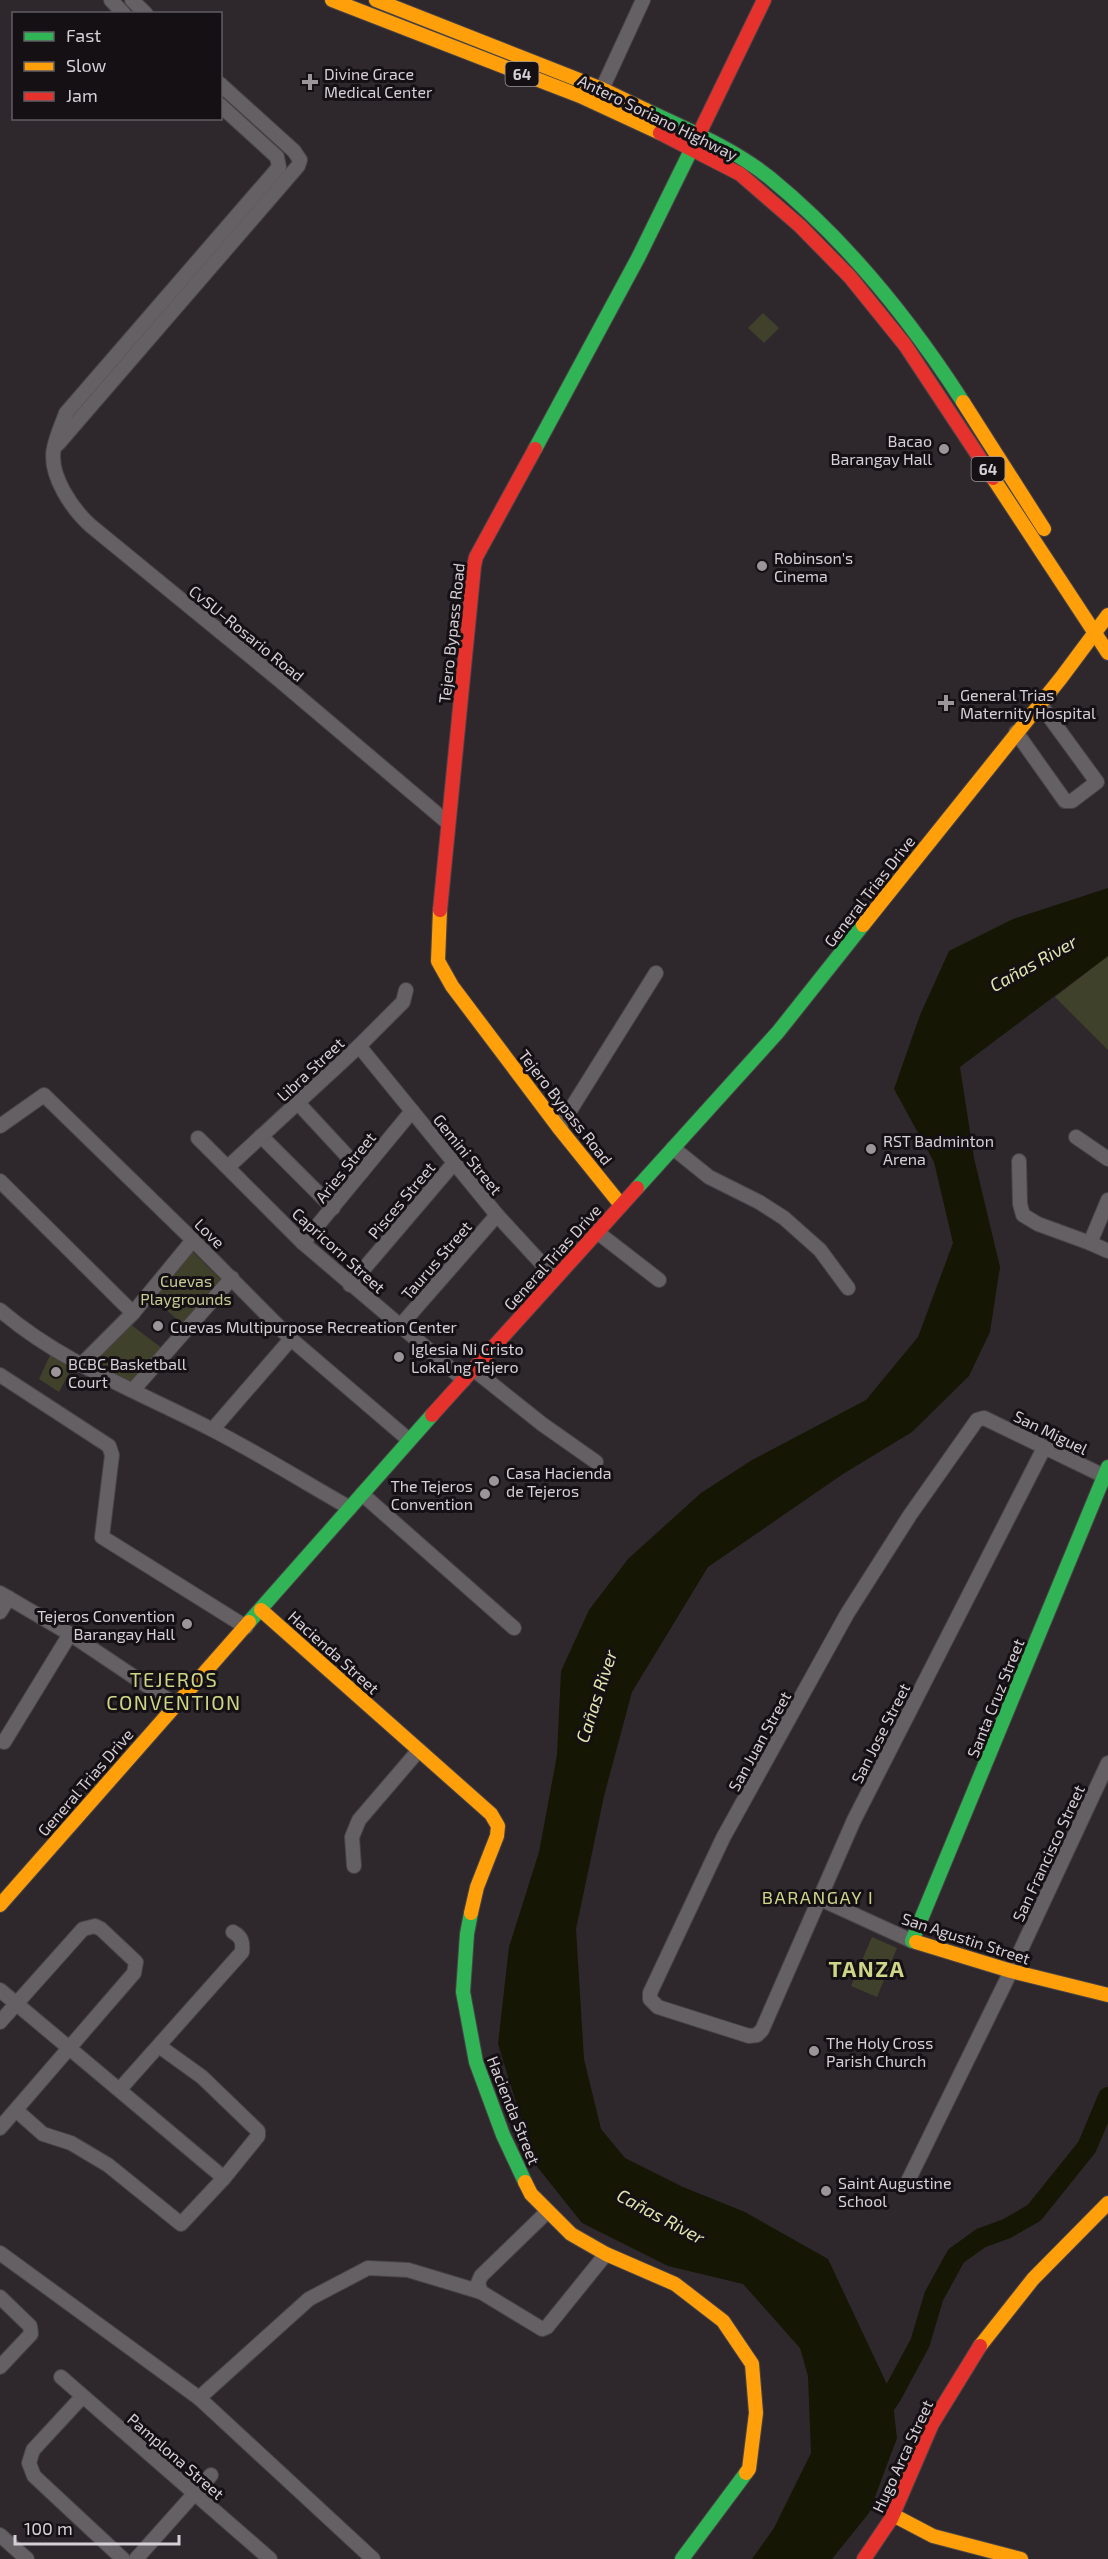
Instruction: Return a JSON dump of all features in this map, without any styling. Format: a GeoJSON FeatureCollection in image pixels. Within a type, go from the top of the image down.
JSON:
{"type":"FeatureCollection","features":[{"type":"Feature","properties":{"kind":"main road","name":"Antero Soriano Highway"},"geometry":{"type":"LineString","coordinates":[[332,0],[580,96],[693,148],[740,174],[757,187],[807,233],[872,302],[1103,625]]}},
{"type":"Feature","properties":{"kind":"main road","name":"Antero Soriano Highway"},"geometry":{"type":"LineString","coordinates":[[375,0],[599,88],[700,134],[748,161],[769,177],[863,266],[888,296],[943,371],[1052,541]]}},
{"type":"Feature","properties":{"kind":"main road","name":"Tejero Bypass Road"},"geometry":{"type":"LineString","coordinates":[[621,1205],[559,1128],[452,986],[438,961],[437,936],[476,557],[638,258],[764,0]]}},
{"type":"Feature","properties":{"kind":"main road","name":"Antero Soriano Highway"},"geometry":{"type":"LineString","coordinates":[[1064,560],[1103,625],[1108,653]]}},
{"type":"Feature","properties":{"kind":"main road","name":"General Trias Drive"},"geometry":{"type":"LineString","coordinates":[[0,1905],[410,1440],[777,1032],[1103,625]]}},
{"type":"Feature","properties":{"kind":"main road","name":"Santa Cruz Street"},"geometry":{"type":"LineString","coordinates":[[912,1941],[1107,1474]]}},
{"type":"Feature","properties":{"kind":"main road","name":"Hacienda Street"},"geometry":{"type":"LineString","coordinates":[[261,1610],[491,1814],[498,1826],[497,1836],[477,1887],[467,1934],[463,1992],[476,2062],[503,2135],[531,2194],[571,2234],[606,2254],[675,2284],[723,2321],[752,2364],[756,2413],[749,2469],[682,2559]]}},
{"type":"Feature","properties":{"kind":"main road","name":"San Agustin Street"},"geometry":{"type":"LineString","coordinates":[[912,1941],[1011,1971],[1108,1995]]}},
{"type":"Feature","properties":{"kind":"main road","name":"Hugo Arca Street"},"geometry":{"type":"LineString","coordinates":[[864,2559],[893,2515],[932,2425],[971,2356],[1017,2296],[1058,2250],[1108,2203]]}},
{"type":"Feature","properties":{"kind":"main road"},"geometry":{"type":"LineString","coordinates":[[893,2515],[933,2536],[1021,2559]]}},
{"type":"Feature","properties":{"kind":"street"},"geometry":{"type":"LineString","coordinates":[[111,0],[122,12]]}},
{"type":"Feature","properties":{"kind":"street"},"geometry":{"type":"LineString","coordinates":[[132,0],[144,12]]}},
{"type":"Feature","properties":{"kind":"street"},"geometry":{"type":"LineString","coordinates":[[599,88],[634,0]]}},
{"type":"Feature","properties":{"kind":"street"},"geometry":{"type":"LineString","coordinates":[[599,88],[643,0]]}},
{"type":"Feature","properties":{"kind":"street"},"geometry":{"type":"LineString","coordinates":[[53,450],[298,166],[300,160],[294,151],[222,86]]}},
{"type":"Feature","properties":{"kind":"street"},"geometry":{"type":"LineString","coordinates":[[53,450],[66,413],[279,167],[277,157],[222,107]]}},
{"type":"Feature","properties":{"kind":"street","name":"CvSU–Rosario Road"},"geometry":{"type":"LineString","coordinates":[[53,450],[57,473],[64,492],[84,520],[278,679],[448,823]]}},
{"type":"Feature","properties":{"kind":"street"},"geometry":{"type":"LineString","coordinates":[[1016,732],[1065,801],[1072,801],[1097,782],[1040,704]]}},
{"type":"Feature","properties":{"kind":"street"},"geometry":{"type":"LineString","coordinates":[[559,1128],[656,973]]}},
{"type":"Feature","properties":{"kind":"street","name":"Libra Street"},"geometry":{"type":"LineString","coordinates":[[228,1167],[359,1046],[403,1002],[406,990]]}},
{"type":"Feature","properties":{"kind":"street","name":"Gemini Street"},"geometry":{"type":"LineString","coordinates":[[359,1046],[497,1215],[555,1278]]}},
{"type":"Feature","properties":{"kind":"street","name":"Love"},"geometry":{"type":"LineString","coordinates":[[0,1126],[44,1095],[232,1278],[291,1340],[410,1440]]}},
{"type":"Feature","properties":{"kind":"street"},"geometry":{"type":"LineString","coordinates":[[298,1103],[362,1172]]}},
{"type":"Feature","properties":{"kind":"street","name":"Aries Street"},"geometry":{"type":"LineString","coordinates":[[303,1243],[412,1111]]}},
{"type":"Feature","properties":{"kind":"street"},"geometry":{"type":"LineString","coordinates":[[261,1137],[333,1208]]}},
{"type":"Feature","properties":{"kind":"street"},"geometry":{"type":"LineString","coordinates":[[1076,1137],[1108,1159]]}},
{"type":"Feature","properties":{"kind":"street","name":"Capricorn Street"},"geometry":{"type":"LineString","coordinates":[[198,1138],[303,1243],[400,1326],[596,1462]]}},
{"type":"Feature","properties":{"kind":"street"},"geometry":{"type":"LineString","coordinates":[[673,1148],[708,1178],[759,1202],[784,1218],[820,1250],[848,1288]]}},
{"type":"Feature","properties":{"kind":"street"},"geometry":{"type":"LineString","coordinates":[[1020,1161],[1020,1198],[1023,1215],[1038,1224],[1108,1251]]}},
{"type":"Feature","properties":{"kind":"street","name":"Pisces Street"},"geometry":{"type":"LineString","coordinates":[[350,1285],[454,1163]]}},
{"type":"Feature","properties":{"kind":"street"},"geometry":{"type":"LineString","coordinates":[[0,1180],[133,1313]]}},
{"type":"Feature","properties":{"kind":"street"},"geometry":{"type":"LineString","coordinates":[[1090,1243],[1108,1200]]}},
{"type":"Feature","properties":{"kind":"street","name":"Taurus Street"},"geometry":{"type":"LineString","coordinates":[[400,1326],[497,1215]]}},
{"type":"Feature","properties":{"kind":"street"},"geometry":{"type":"LineString","coordinates":[[597,1232],[659,1281]]}},
{"type":"Feature","properties":{"kind":"street"},"geometry":{"type":"LineString","coordinates":[[81,1365],[133,1313],[193,1240]]}},
{"type":"Feature","properties":{"kind":"street"},"geometry":{"type":"LineString","coordinates":[[133,1390],[232,1278]]}},
{"type":"Feature","properties":{"kind":"street"},"geometry":{"type":"LineString","coordinates":[[0,1310],[24,1331],[81,1365],[213,1429],[350,1508]]}},
{"type":"Feature","properties":{"kind":"street"},"geometry":{"type":"LineString","coordinates":[[213,1429],[291,1340]]}},
{"type":"Feature","properties":{"kind":"street"},"geometry":{"type":"LineString","coordinates":[[0,1375],[110,1446],[112,1455],[102,1537],[246,1627]]}},
{"type":"Feature","properties":{"kind":"street","name":"San Miguel"},"geometry":{"type":"LineString","coordinates":[[980,1417],[1044,1448],[1107,1474]]}},
{"type":"Feature","properties":{"kind":"street","name":"San Juan Street"},"geometry":{"type":"LineString","coordinates":[[754,2036],[658,2007],[650,1999],[650,1993],[723,1838],[847,1614],[910,1515],[980,1417]]}},
{"type":"Feature","properties":{"kind":"street","name":"San Jose Street"},"geometry":{"type":"LineString","coordinates":[[754,2036],[764,2027],[854,1820],[1044,1448]]}},
{"type":"Feature","properties":{"kind":"street"},"geometry":{"type":"LineString","coordinates":[[362,1494],[514,1628]]}},
{"type":"Feature","properties":{"kind":"street"},"geometry":{"type":"LineString","coordinates":[[0,1612],[4,1595],[70,1634],[176,1705]]}},
{"type":"Feature","properties":{"kind":"street"},"geometry":{"type":"LineString","coordinates":[[4,1742],[70,1634]]}},
{"type":"Feature","properties":{"kind":"street"},"geometry":{"type":"LineString","coordinates":[[354,1866],[352,1837],[359,1820],[419,1750]]}},
{"type":"Feature","properties":{"kind":"street","name":"San Francisco Street"},"geometry":{"type":"LineString","coordinates":[[907,2183],[1011,1971],[1108,1763]]}},
{"type":"Feature","properties":{"kind":"street","name":"San Agustin Street"},"geometry":{"type":"LineString","coordinates":[[818,1899],[912,1941]]}},
{"type":"Feature","properties":{"kind":"street"},"geometry":{"type":"LineString","coordinates":[[0,2022],[77,1933],[90,1926],[101,1929],[133,1957],[136,1969],[17,2111],[0,2128]]}},
{"type":"Feature","properties":{"kind":"street"},"geometry":{"type":"LineString","coordinates":[[120,2089],[242,1952],[243,1943],[239,1935],[233,1932]]}},
{"type":"Feature","properties":{"kind":"street"},"geometry":{"type":"LineString","coordinates":[[0,1990],[224,2178]]}},
{"type":"Feature","properties":{"kind":"street"},"geometry":{"type":"LineString","coordinates":[[17,2111],[43,2134],[71,2144],[108,2165],[181,2224],[224,2178],[258,2136],[258,2131],[202,2077],[159,2046]]}},
{"type":"Feature","properties":{"kind":"street"},"geometry":{"type":"LineString","coordinates":[[482,2292],[478,2283],[481,2276],[548,2211]]}},
{"type":"Feature","properties":{"kind":"street"},"geometry":{"type":"LineString","coordinates":[[0,2253],[199,2398],[373,2559]]}},
{"type":"Feature","properties":{"kind":"street"},"geometry":{"type":"LineString","coordinates":[[199,2398],[309,2299],[368,2268],[408,2270],[482,2292],[542,2329],[547,2327],[606,2254]]}},
{"type":"Feature","properties":{"kind":"street"},"geometry":{"type":"LineString","coordinates":[[0,2297],[30,2326],[31,2334],[0,2367]]}},
{"type":"Feature","properties":{"kind":"street","name":"Pamplona Street"},"geometry":{"type":"LineString","coordinates":[[61,2377],[270,2559]]}},
{"type":"Feature","properties":{"kind":"street"},"geometry":{"type":"LineString","coordinates":[[82,2397],[33,2450],[29,2463],[34,2476],[123,2559]]}},
{"type":"Feature","properties":{"kind":"street"},"geometry":{"type":"LineString","coordinates":[[136,2559],[211,2475]]}},
{"type":"Feature","properties":{"kind":"street"},"geometry":{"type":"LineString","coordinates":[[0,2535],[27,2559]]}},
{"type":"Feature","properties":{"kind":"green space"},"geometry":{"type":"Polygon","coordinates":[[[763,313],[779,328],[764,343],[748,328],[763,313]]]}},
{"type":"Feature","properties":{"kind":"green space"},"geometry":{"type":"Polygon","coordinates":[[[1108,956],[1108,1050],[1055,997],[1108,956]]]}},
{"type":"Feature","properties":{"kind":"green space","name":"Cuevas Playgrounds"},"geometry":{"type":"Polygon","coordinates":[[[191,1250],[222,1281],[184,1325],[151,1297],[191,1250]]]}},
{"type":"Feature","properties":{"kind":"green space"},"geometry":{"type":"Polygon","coordinates":[[[130,1324],[163,1349],[130,1384],[88,1364],[130,1324]]]}},
{"type":"Feature","properties":{"kind":"green space","name":"BCBC Basketball Court"},"geometry":{"type":"Polygon","coordinates":[[[52,1351],[74,1364],[59,1392],[39,1379],[52,1351]]]}},
{"type":"Feature","properties":{"kind":"green space"},"geometry":{"type":"Polygon","coordinates":[[[872,1937],[897,1948],[877,1997],[851,1986],[872,1937]]]}},
{"type":"Feature","properties":{"kind":"water","name":"Cañas River"},"geometry":{"type":"Polygon","coordinates":[[[1108,888],[1108,956],[960,1067],[974,1158],[1000,1267],[990,1332],[969,1376],[912,1432],[843,1474],[708,1567],[632,1692],[604,1796],[576,1929],[584,2059],[601,2129],[625,2158],[683,2187],[745,2212],[828,2259],[892,2395],[897,2438],[869,2513],[832,2559],[752,2559],[774,2528],[811,2453],[808,2376],[800,2348],[743,2284],[668,2266],[582,2223],[535,2164],[498,2044],[509,1947],[539,1852],[557,1755],[561,1671],[589,1610],[628,1559],[701,1493],[752,1460],[866,1400],[918,1337],[953,1243],[934,1162],[894,1089],[920,1015],[949,951],[1013,919],[1108,888]]]}},
{"type":"Feature","properties":{"kind":"waterway"},"geometry":{"type":"LineString","coordinates":[[877,2417],[892,2395],[920,2343],[934,2296],[956,2256],[981,2238],[1006,2229],[1034,2213],[1087,2147],[1108,2097]]}},
{"type":"Feature","properties":{"kind":"traffic: fast"},"geometry":{"type":"LineString","coordinates":[[646,110],[710,140],[756,167],[798,202],[851,254],[899,311],[963,402]]}},
{"type":"Feature","properties":{"kind":"traffic: fast"},"geometry":{"type":"LineString","coordinates":[[535,449],[638,258],[697,138]]}},
{"type":"Feature","properties":{"kind":"traffic: fast"},"geometry":{"type":"LineString","coordinates":[[637,1188],[778,1032],[863,925]]}},
{"type":"Feature","properties":{"kind":"traffic: fast"},"geometry":{"type":"LineString","coordinates":[[249,1622],[432,1415]]}},
{"type":"Feature","properties":{"kind":"traffic: fast"},"geometry":{"type":"LineString","coordinates":[[916,1942],[912,1941],[1108,1467]]}},
{"type":"Feature","properties":{"kind":"traffic: fast"},"geometry":{"type":"LineString","coordinates":[[471,1913],[467,1934],[463,1992],[476,2062],[503,2135],[525,2182]]}},
{"type":"Feature","properties":{"kind":"traffic: fast"},"geometry":{"type":"LineString","coordinates":[[682,2559],[746,2473]]}},
{"type":"Feature","properties":{"kind":"traffic: slow"},"geometry":{"type":"LineString","coordinates":[[332,0],[580,96],[660,133]]}},
{"type":"Feature","properties":{"kind":"traffic: slow"},"geometry":{"type":"LineString","coordinates":[[376,0],[602,89],[646,110]]}},
{"type":"Feature","properties":{"kind":"traffic: slow"},"geometry":{"type":"LineString","coordinates":[[963,402],[1044,529]]}},
{"type":"Feature","properties":{"kind":"traffic: slow"},"geometry":{"type":"LineString","coordinates":[[993,478],[1108,653]]}},
{"type":"Feature","properties":{"kind":"traffic: slow"},"geometry":{"type":"LineString","coordinates":[[863,925],[1061,678],[1108,615]]}},
{"type":"Feature","properties":{"kind":"traffic: slow"},"geometry":{"type":"LineString","coordinates":[[440,910],[438,961],[452,986],[559,1128],[621,1205]]}},
{"type":"Feature","properties":{"kind":"traffic: slow"},"geometry":{"type":"LineString","coordinates":[[261,1610],[491,1814],[498,1826],[497,1836],[477,1887],[471,1913]]}},
{"type":"Feature","properties":{"kind":"traffic: slow"},"geometry":{"type":"LineString","coordinates":[[0,1905],[249,1622]]}},
{"type":"Feature","properties":{"kind":"traffic: slow"},"geometry":{"type":"LineString","coordinates":[[916,1942],[1011,1971],[1108,1995]]}},
{"type":"Feature","properties":{"kind":"traffic: slow"},"geometry":{"type":"LineString","coordinates":[[525,2182],[531,2194],[571,2234],[606,2254],[675,2284],[723,2321],[752,2364],[756,2413],[749,2469],[746,2473]]}},
{"type":"Feature","properties":{"kind":"traffic: slow"},"geometry":{"type":"LineString","coordinates":[[980,2346],[1033,2279],[1108,2203]]}},
{"type":"Feature","properties":{"kind":"traffic: slow"},"geometry":{"type":"LineString","coordinates":[[893,2515],[933,2536],[1021,2559]]}},
{"type":"Feature","properties":{"kind":"traffic: jam"},"geometry":{"type":"LineString","coordinates":[[697,138],[764,0]]}},
{"type":"Feature","properties":{"kind":"traffic: jam"},"geometry":{"type":"LineString","coordinates":[[660,133],[740,174],[800,226],[850,277],[905,345],[993,478]]}},
{"type":"Feature","properties":{"kind":"traffic: jam"},"geometry":{"type":"LineString","coordinates":[[440,910],[474,566],[476,557],[535,449]]}},
{"type":"Feature","properties":{"kind":"traffic: jam"},"geometry":{"type":"LineString","coordinates":[[432,1415],[637,1188]]}},
{"type":"Feature","properties":{"kind":"traffic: jam"},"geometry":{"type":"LineString","coordinates":[[864,2559],[891,2519],[932,2424],[980,2346]]}},
{"type":"Feature","properties":{"kind":"place","name":"Divine Grace Medical Center"},"geometry":{"type":"Point","coordinates":[310,82]}},
{"type":"Feature","properties":{"kind":"place","name":"Bacao Barangay Hall"},"geometry":{"type":"Point","coordinates":[944,449]}},
{"type":"Feature","properties":{"kind":"place","name":"Robinson's Cinema"},"geometry":{"type":"Point","coordinates":[762,566]}},
{"type":"Feature","properties":{"kind":"place","name":"General Trias Maternity Hospital"},"geometry":{"type":"Point","coordinates":[946,703]}},
{"type":"Feature","properties":{"kind":"place","name":"RST Badminton Arena"},"geometry":{"type":"Point","coordinates":[871,1149]}},
{"type":"Feature","properties":{"kind":"place","name":"Cuevas Multipurpose Recreation Center"},"geometry":{"type":"Point","coordinates":[158,1326]}},
{"type":"Feature","properties":{"kind":"place","name":"Iglesia Ni Cristo Lokal ng Tejero"},"geometry":{"type":"Point","coordinates":[399,1357]}},
{"type":"Feature","properties":{"kind":"place","name":"BCBC Basketball Court"},"geometry":{"type":"Point","coordinates":[56,1372]}},
{"type":"Feature","properties":{"kind":"place","name":"Casa Hacienda de Tejeros"},"geometry":{"type":"Point","coordinates":[494,1481]}},
{"type":"Feature","properties":{"kind":"place","name":"The Tejeros Convention"},"geometry":{"type":"Point","coordinates":[485,1494]}},
{"type":"Feature","properties":{"kind":"place","name":"Tejeros Convention Barangay Hall"},"geometry":{"type":"Point","coordinates":[187,1624]}},
{"type":"Feature","properties":{"kind":"place","name":"The Holy Cross Parish Church"},"geometry":{"type":"Point","coordinates":[814,2051]}},
{"type":"Feature","properties":{"kind":"place","name":"Saint Augustine School"},"geometry":{"type":"Point","coordinates":[826,2191]}},
{"type":"Feature","properties":{"kind":"district","name":"TEJEROS CONVENTION"},"geometry":{"type":"Point","coordinates":[174,1690]}},
{"type":"Feature","properties":{"kind":"district","name":"BARANGAY I"},"geometry":{"type":"Point","coordinates":[818,1897]}},
{"type":"Feature","properties":{"kind":"district","name":"TANZA"},"geometry":{"type":"Point","coordinates":[867,1968]}}]}
